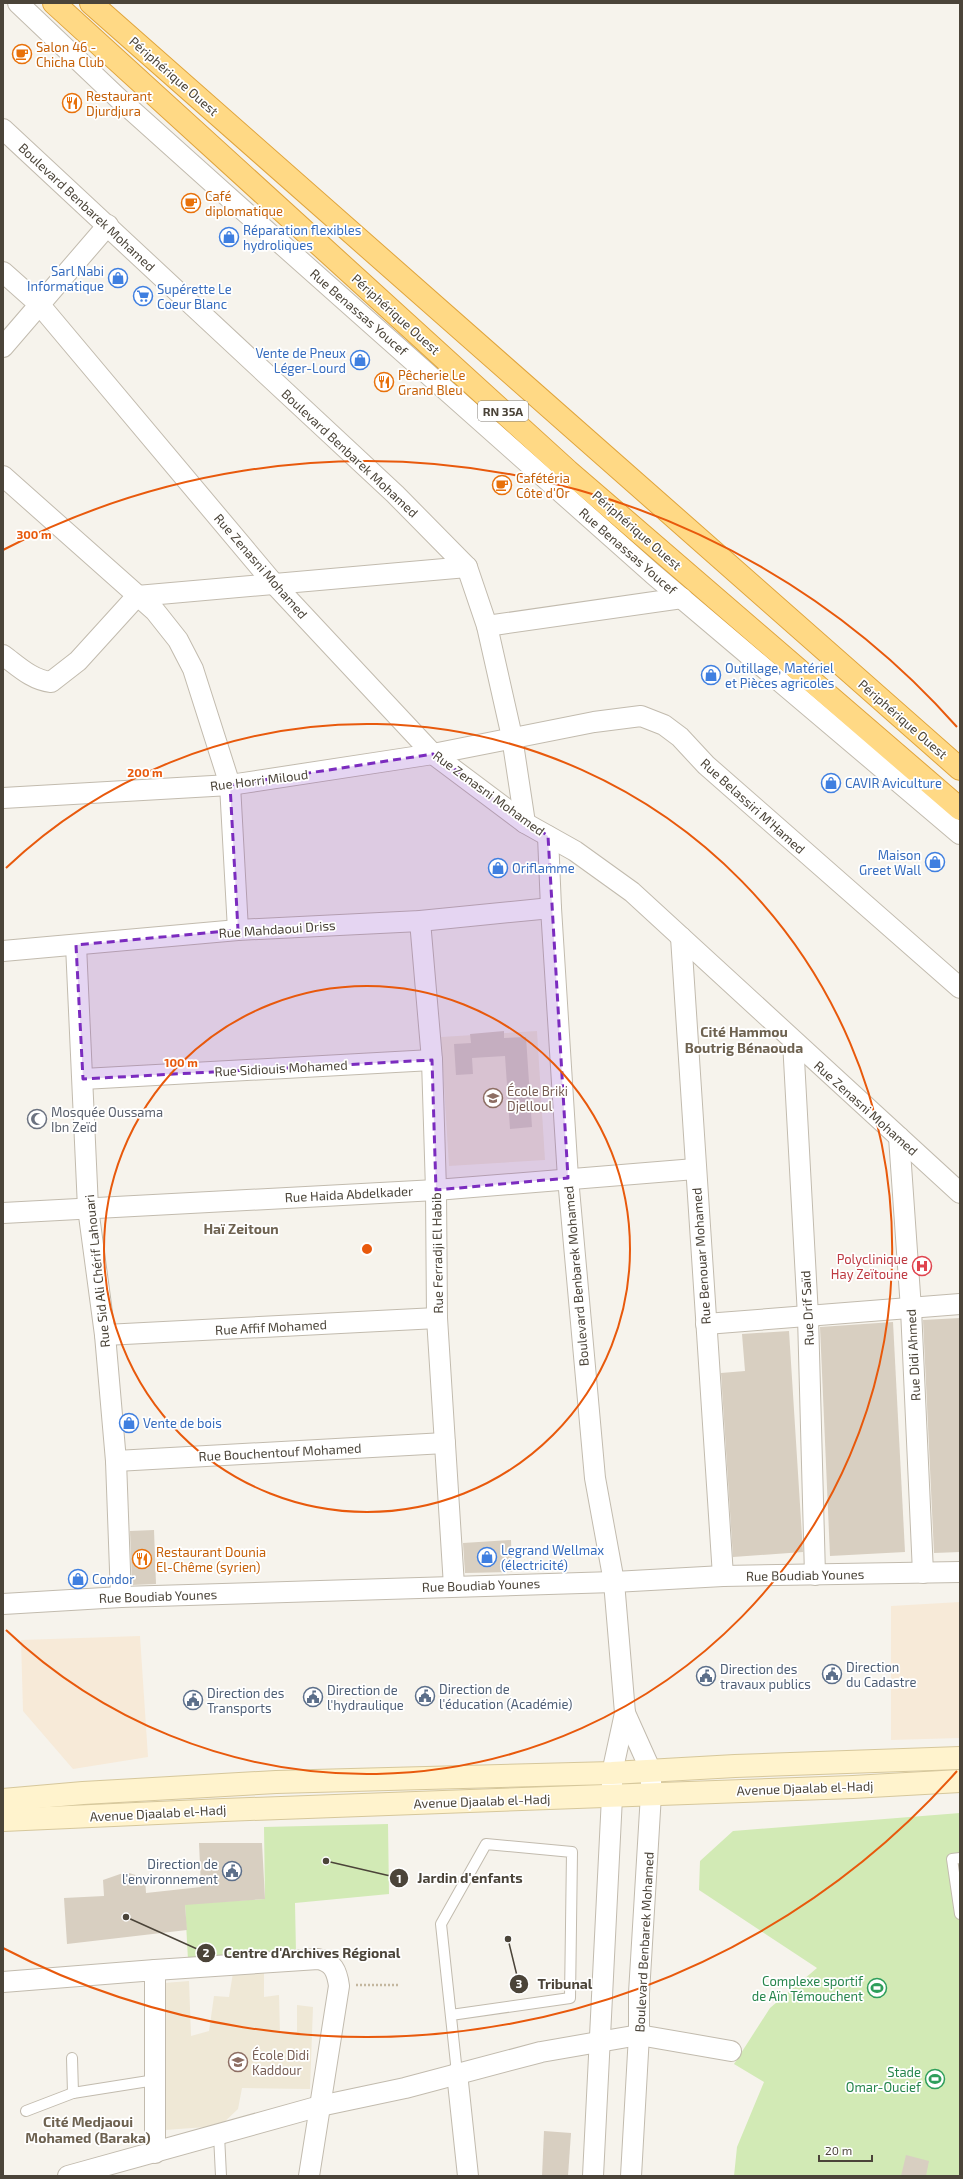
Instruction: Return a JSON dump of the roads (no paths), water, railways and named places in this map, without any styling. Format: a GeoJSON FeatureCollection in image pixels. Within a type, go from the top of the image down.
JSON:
{"type":"FeatureCollection","features":[{"type":"Feature","properties":{"kind":"highway","name":"Périphérique Ouest"},"geometry":{"type":"LineString","coordinates":[[54,3],[568,471],[960,809]]}},
{"type":"Feature","properties":{"kind":"highway","name":"Périphérique Ouest"},"geometry":{"type":"LineString","coordinates":[[91,3],[960,769]]}},
{"type":"Feature","properties":{"kind":"main road","name":"Avenue Djaalab el-Hadj"},"geometry":{"type":"LineString","coordinates":[[3,1800],[83,1793],[284,1782],[612,1773],[735,1766],[960,1758]]}},
{"type":"Feature","properties":{"kind":"main road","name":"Avenue Djaalab el-Hadj"},"geometry":{"type":"LineString","coordinates":[[3,1820],[224,1810],[853,1787],[960,1781]]}},
{"type":"Feature","properties":{"kind":"street","name":"Rue Benassas Youcef"},"geometry":{"type":"LineString","coordinates":[[18,3],[118,98],[225,194],[682,598],[960,834]]}},
{"type":"Feature","properties":{"kind":"street","name":"Boulevard Benbarek Mohamed"},"geometry":{"type":"LineString","coordinates":[[3,129],[108,225],[395,494],[467,568],[487,626],[512,737],[525,823]]}},
{"type":"Feature","properties":{"kind":"street"},"geometry":{"type":"LineString","coordinates":[[3,347],[108,225]]}},
{"type":"Feature","properties":{"kind":"street","name":"Rue Zenasni Mohamed"},"geometry":{"type":"LineString","coordinates":[[3,272],[39,304],[275,585],[433,754],[525,823],[575,851],[632,892],[793,1042],[960,1193]]}},
{"type":"Feature","properties":{"kind":"street"},"geometry":{"type":"LineString","coordinates":[[3,476],[155,611],[173,634],[193,669],[230,785],[238,930]]}},
{"type":"Feature","properties":{"kind":"street"},"geometry":{"type":"LineString","coordinates":[[3,655],[27,673],[41,681],[51,682],[78,661],[137,596],[467,568]]}},
{"type":"Feature","properties":{"kind":"street"},"geometry":{"type":"LineString","coordinates":[[487,626],[682,598]]}},
{"type":"Feature","properties":{"kind":"street","name":"Rue Belassiri M'Hamed"},"geometry":{"type":"LineString","coordinates":[[512,737],[594,722],[641,716],[664,725],[680,737],[706,765],[960,988]]}},
{"type":"Feature","properties":{"kind":"street","name":"Rue Horri Miloud"},"geometry":{"type":"LineString","coordinates":[[3,798],[230,785],[433,754],[512,737]]}},
{"type":"Feature","properties":{"kind":"street","name":"Boulevard Benbarek Mohamed"},"geometry":{"type":"LineString","coordinates":[[548,836],[550,908],[568,1178],[595,1478],[614,1582],[625,1713],[612,1773],[593,2176]]}},
{"type":"Feature","properties":{"kind":"street","name":"Rue Mahdaoui Driss"},"geometry":{"type":"LineString","coordinates":[[3,951],[238,930],[420,921],[550,908]]}},
{"type":"Feature","properties":{"kind":"street","name":"Rue Ferradji El Habib"},"geometry":{"type":"LineString","coordinates":[[420,921],[432,1060],[436,1190],[437,1318],[454,1586]]}},
{"type":"Feature","properties":{"kind":"street","name":"Rue Benouar Mohamed"},"geometry":{"type":"LineString","coordinates":[[681,937],[695,1169],[723,1576]]}},
{"type":"Feature","properties":{"kind":"street","name":"Rue Sid Ali Chérif Lahouari"},"geometry":{"type":"LineString","coordinates":[[76,945],[88,1208],[105,1335],[116,1461],[122,1597]]}},
{"type":"Feature","properties":{"kind":"street","name":"Rue Drif Saïd"},"geometry":{"type":"LineString","coordinates":[[793,1042],[808,1316],[815,1575]]}},
{"type":"Feature","properties":{"kind":"street","name":"Rue Sidiouis Mohamed"},"geometry":{"type":"LineString","coordinates":[[83,1079],[432,1060]]}},
{"type":"Feature","properties":{"kind":"street","name":"Rue Didi Ahmed"},"geometry":{"type":"LineString","coordinates":[[899,1137],[911,1309],[923,1573]]}},
{"type":"Feature","properties":{"kind":"street","name":"Rue Haida Abdelkader"},"geometry":{"type":"LineString","coordinates":[[3,1213],[436,1190],[568,1178],[695,1169]]}},
{"type":"Feature","properties":{"kind":"street"},"geometry":{"type":"LineString","coordinates":[[706,1324],[960,1304]]}},
{"type":"Feature","properties":{"kind":"street","name":"Rue Affif Mohamed"},"geometry":{"type":"LineString","coordinates":[[105,1335],[437,1318]]}},
{"type":"Feature","properties":{"kind":"street","name":"Rue Bouchentouf Mohamed"},"geometry":{"type":"LineString","coordinates":[[116,1461],[445,1443]]}},
{"type":"Feature","properties":{"kind":"street","name":"Rue Boudiab Younes"},"geometry":{"type":"LineString","coordinates":[[3,1604],[122,1597],[614,1582],[723,1576],[960,1572]]}},
{"type":"Feature","properties":{"kind":"street","name":"Boulevard Benbarek Mohamed"},"geometry":{"type":"LineString","coordinates":[[625,1713],[651,1771],[631,2176]]}},
{"type":"Feature","properties":{"kind":"street"},"geometry":{"type":"LineString","coordinates":[[3,1982],[318,1959],[328,1961],[338,1975],[339,1986],[309,2176]]}},
{"type":"Feature","properties":{"kind":"street"},"geometry":{"type":"LineString","coordinates":[[155,1970],[155,2154]]}},
{"type":"Feature","properties":{"kind":"street"},"geometry":{"type":"LineString","coordinates":[[68,2176],[155,2154],[320,2106],[405,2088],[457,2072],[541,2052],[639,2035],[731,2051]]}},
{"type":"Feature","properties":{"kind":"street"},"geometry":{"type":"LineString","coordinates":[[457,2072],[468,2176]]}},
{"type":"Feature","properties":{"kind":"lane"},"geometry":{"type":"LineString","coordinates":[[452,2015],[570,1998],[572,1852],[486,1844],[441,1924],[457,2072]]}},
{"type":"Feature","properties":{"kind":"lane"},"geometry":{"type":"LineString","coordinates":[[960,1858],[952,1859],[960,1914]]}},
{"type":"Feature","properties":{"kind":"lane"},"geometry":{"type":"LineString","coordinates":[[72,2058],[73,2093]]}},
{"type":"Feature","properties":{"kind":"lane"},"geometry":{"type":"LineString","coordinates":[[26,2111],[73,2093],[155,2080]]}},
{"type":"Feature","properties":{"kind":"lane"},"geometry":{"type":"LineString","coordinates":[[219,2135],[222,2176]]}},
{"type":"Feature","properties":{"kind":"place","name":"Salon 46 - Chicha Club"},"geometry":{"type":"Point","coordinates":[22,54]}},
{"type":"Feature","properties":{"kind":"place","name":"Restaurant Djurdjura"},"geometry":{"type":"Point","coordinates":[72,103]}},
{"type":"Feature","properties":{"kind":"place","name":"Café diplomatique"},"geometry":{"type":"Point","coordinates":[191,203]}},
{"type":"Feature","properties":{"kind":"place","name":"Réparation flexibles hydroliques"},"geometry":{"type":"Point","coordinates":[229,237]}},
{"type":"Feature","properties":{"kind":"place","name":"Sarl Nabi Informatique"},"geometry":{"type":"Point","coordinates":[118,278]}},
{"type":"Feature","properties":{"kind":"place","name":"Supérette Le Coeur Blanc"},"geometry":{"type":"Point","coordinates":[143,296]}},
{"type":"Feature","properties":{"kind":"place","name":"Vente de Pneux Léger-Lourd"},"geometry":{"type":"Point","coordinates":[360,360]}},
{"type":"Feature","properties":{"kind":"place","name":"Pêcherie Le Grand Bleu"},"geometry":{"type":"Point","coordinates":[384,382]}},
{"type":"Feature","properties":{"kind":"place","name":"Cafétéria Côte d'Or"},"geometry":{"type":"Point","coordinates":[502,485]}},
{"type":"Feature","properties":{"kind":"place","name":"Outillage, Matériel et Pièces agricoles"},"geometry":{"type":"Point","coordinates":[711,675]}},
{"type":"Feature","properties":{"kind":"place","name":"CAVIR Aviculture"},"geometry":{"type":"Point","coordinates":[831,783]}},
{"type":"Feature","properties":{"kind":"place","name":"Maison Greet Wall"},"geometry":{"type":"Point","coordinates":[935,862]}},
{"type":"Feature","properties":{"kind":"place","name":"Oriflamme"},"geometry":{"type":"Point","coordinates":[498,868]}},
{"type":"Feature","properties":{"kind":"place","name":"École Briki Djelloul"},"geometry":{"type":"Point","coordinates":[493,1098]}},
{"type":"Feature","properties":{"kind":"place","name":"Mosquée Oussama Ibn Zeïd"},"geometry":{"type":"Point","coordinates":[37,1119]}},
{"type":"Feature","properties":{"kind":"place","name":"Polyclinique Hay Zeïtoune"},"geometry":{"type":"Point","coordinates":[922,1266]}},
{"type":"Feature","properties":{"kind":"place","name":"Vente de bois"},"geometry":{"type":"Point","coordinates":[129,1423]}},
{"type":"Feature","properties":{"kind":"place","name":"Legrand Wellmax (électricité)"},"geometry":{"type":"Point","coordinates":[487,1557]}},
{"type":"Feature","properties":{"kind":"place","name":"Restaurant Dounia El-Chême (syrien)"},"geometry":{"type":"Point","coordinates":[142,1559]}},
{"type":"Feature","properties":{"kind":"place","name":"Condor"},"geometry":{"type":"Point","coordinates":[78,1579]}},
{"type":"Feature","properties":{"kind":"place","name":"Direction du Cadastre"},"geometry":{"type":"Point","coordinates":[832,1674]}},
{"type":"Feature","properties":{"kind":"place","name":"Direction des travaux publics"},"geometry":{"type":"Point","coordinates":[706,1676]}},
{"type":"Feature","properties":{"kind":"place","name":"Direction de l'éducation (Académie)"},"geometry":{"type":"Point","coordinates":[425,1696]}},
{"type":"Feature","properties":{"kind":"place","name":"Direction de l'hydraulique"},"geometry":{"type":"Point","coordinates":[313,1697]}},
{"type":"Feature","properties":{"kind":"place","name":"Direction des Transports"},"geometry":{"type":"Point","coordinates":[193,1700]}},
{"type":"Feature","properties":{"kind":"place","name":"Jardin d'enfants"},"geometry":{"type":"Point","coordinates":[326,1861]}},
{"type":"Feature","properties":{"kind":"place","name":"Direction de l'environnement"},"geometry":{"type":"Point","coordinates":[232,1871]}},
{"type":"Feature","properties":{"kind":"place","name":"Centre d'Archives Régional"},"geometry":{"type":"Point","coordinates":[126,1917]}},
{"type":"Feature","properties":{"kind":"place","name":"Tribunal"},"geometry":{"type":"Point","coordinates":[508,1939]}},
{"type":"Feature","properties":{"kind":"place","name":"Complexe sportif de Aïn Témouchent"},"geometry":{"type":"Point","coordinates":[877,1988]}},
{"type":"Feature","properties":{"kind":"place","name":"École Didi Kaddour"},"geometry":{"type":"Point","coordinates":[238,2062]}},
{"type":"Feature","properties":{"kind":"place","name":"Stade Omar-Oucief"},"geometry":{"type":"Point","coordinates":[935,2079]}},
{"type":"Feature","properties":{"kind":"district","name":"Cité Hammou Boutrig Bénaouda"},"geometry":{"type":"Point","coordinates":[744,1040]}},
{"type":"Feature","properties":{"kind":"district","name":"Haï Zeitoun"},"geometry":{"type":"Point","coordinates":[241,1228]}},
{"type":"Feature","properties":{"kind":"district","name":"Cité Medjaoui Mohamed (Baraka)"},"geometry":{"type":"Point","coordinates":[88,2130]}}]}
